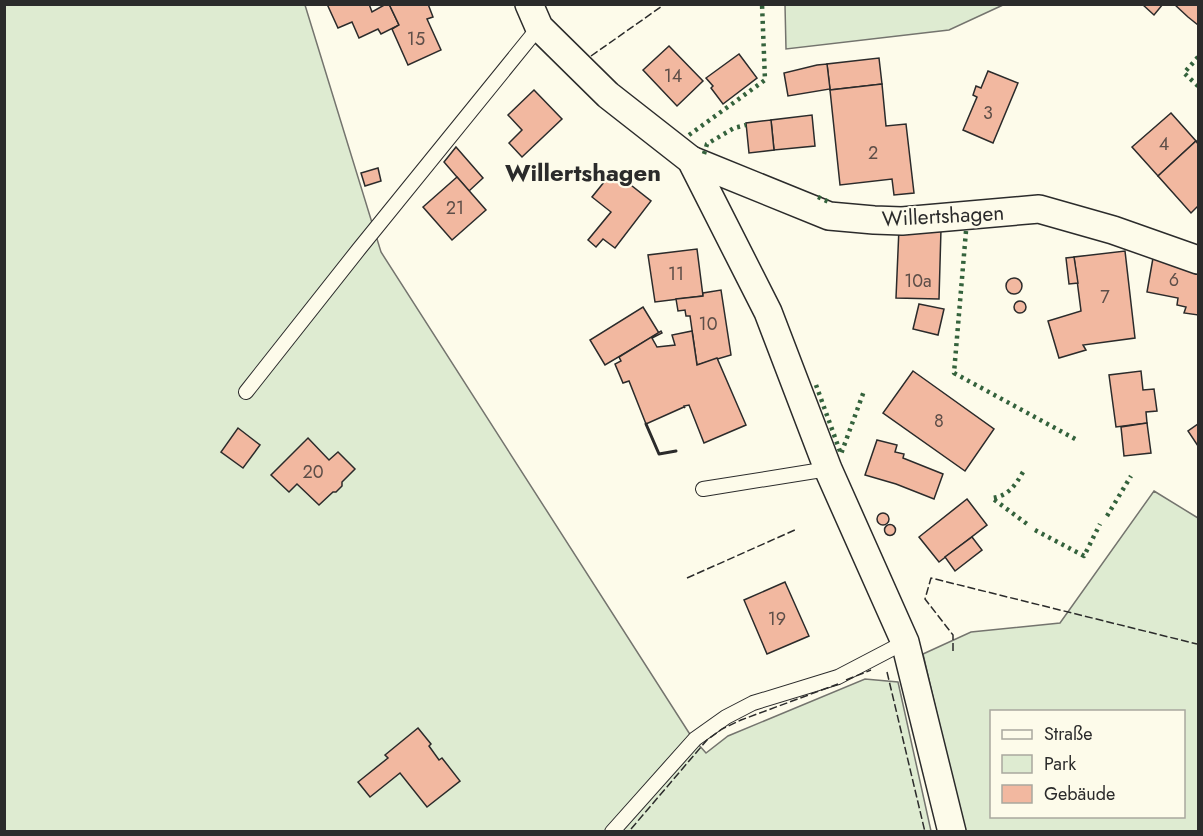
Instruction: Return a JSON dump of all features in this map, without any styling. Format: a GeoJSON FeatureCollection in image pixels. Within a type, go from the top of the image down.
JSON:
{"type":"FeatureCollection","features":[{"type":"Feature","properties":{"kind":"street"},"geometry":{"type":"LineString","coordinates":[[534,16],[608,95],[690,160],[768,312],[828,469],[905,642],[952,831]]}},
{"type":"Feature","properties":{"kind":"street","name":"Willertshagen"},"geometry":{"type":"LineString","coordinates":[[690,160],[829,216],[902,221],[1039,209],[1113,230],[1198,260]]}},
{"type":"Feature","properties":{"kind":"lane"},"geometry":{"type":"LineString","coordinates":[[246,392],[352,258],[534,16]]}},
{"type":"Feature","properties":{"kind":"lane"},"geometry":{"type":"LineString","coordinates":[[703,489],[828,469]]}},
{"type":"Feature","properties":{"kind":"lane"},"geometry":{"type":"LineString","coordinates":[[612,831],[695,739],[726,717],[753,703],[838,677],[905,642]]}},
{"type":"Feature","properties":{"kind":"green space"},"geometry":{"type":"Polygon","coordinates":[[[5,4],[305,5],[381,252],[691,736],[706,753],[728,736],[865,679],[898,682],[931,831],[5,832],[5,4]]]}},
{"type":"Feature","properties":{"kind":"green space"},"geometry":{"type":"Polygon","coordinates":[[[785,4],[1003,5],[949,30],[786,49],[785,4]]]}},
{"type":"Feature","properties":{"kind":"green space"},"geometry":{"type":"Polygon","coordinates":[[[1154,491],[1198,518],[1198,831],[964,831],[923,654],[971,632],[1060,623],[1154,491]]]}},
{"type":"Feature","properties":{"kind":"building"},"geometry":{"type":"Polygon","coordinates":[[[327,4],[369,4],[372,12],[389,4],[399,25],[381,34],[378,29],[359,38],[352,22],[338,28],[327,4]]]}},
{"type":"Feature","properties":{"kind":"building"},"geometry":{"type":"Polygon","coordinates":[[[389,4],[428,4],[433,17],[427,19],[441,50],[408,65],[392,29],[399,25],[389,4]]]}},
{"type":"Feature","properties":{"kind":"building"},"geometry":{"type":"Polygon","coordinates":[[[1142,4],[1163,4],[1154,15],[1142,4]]]}},
{"type":"Feature","properties":{"kind":"building"},"geometry":{"type":"Polygon","coordinates":[[[1174,4],[1198,4],[1198,25],[1188,17],[1174,4]]]}},
{"type":"Feature","properties":{"kind":"building"},"geometry":{"type":"Polygon","coordinates":[[[669,46],[703,81],[677,106],[643,70],[669,46]]]}},
{"type":"Feature","properties":{"kind":"building"},"geometry":{"type":"Polygon","coordinates":[[[739,54],[757,78],[723,104],[706,78],[739,54]]]}},
{"type":"Feature","properties":{"kind":"building"},"geometry":{"type":"Polygon","coordinates":[[[879,58],[882,84],[830,90],[827,64],[879,58]]]}},
{"type":"Feature","properties":{"kind":"building"},"geometry":{"type":"Polygon","coordinates":[[[827,64],[830,89],[788,96],[784,73],[827,64]]]}},
{"type":"Feature","properties":{"kind":"building"},"geometry":{"type":"Polygon","coordinates":[[[988,71],[1018,83],[993,143],[963,130],[977,97],[973,95],[976,86],[981,88],[988,71]]]}},
{"type":"Feature","properties":{"kind":"building"},"geometry":{"type":"Polygon","coordinates":[[[882,84],[886,126],[906,124],[914,193],[894,195],[892,179],[840,185],[830,90],[882,84]]]}},
{"type":"Feature","properties":{"kind":"building"},"geometry":{"type":"Polygon","coordinates":[[[534,90],[562,119],[522,157],[509,143],[522,130],[508,115],[534,90]]]}},
{"type":"Feature","properties":{"kind":"building"},"geometry":{"type":"Polygon","coordinates":[[[1171,113],[1196,141],[1158,176],[1132,147],[1171,113]]]}},
{"type":"Feature","properties":{"kind":"building"},"geometry":{"type":"Polygon","coordinates":[[[812,115],[815,146],[774,150],[771,120],[812,115]]]}},
{"type":"Feature","properties":{"kind":"building"},"geometry":{"type":"Polygon","coordinates":[[[771,120],[774,150],[749,153],[746,123],[771,120]]]}},
{"type":"Feature","properties":{"kind":"building"},"geometry":{"type":"Polygon","coordinates":[[[1196,141],[1198,144],[1198,206],[1191,213],[1158,176],[1196,141]]]}},
{"type":"Feature","properties":{"kind":"building"},"geometry":{"type":"Polygon","coordinates":[[[456,147],[483,178],[469,191],[444,162],[456,147]]]}},
{"type":"Feature","properties":{"kind":"building"},"geometry":{"type":"Polygon","coordinates":[[[378,168],[381,181],[365,186],[361,173],[378,168]]]}},
{"type":"Feature","properties":{"kind":"building"},"geometry":{"type":"Polygon","coordinates":[[[613,171],[651,201],[615,248],[603,239],[596,247],[588,240],[611,212],[592,197],[613,171]]]}},
{"type":"Feature","properties":{"kind":"building"},"geometry":{"type":"Polygon","coordinates":[[[457,177],[486,210],[452,240],[423,207],[457,177]]]}},
{"type":"Feature","properties":{"kind":"building"},"geometry":{"type":"Polygon","coordinates":[[[899,228],[941,229],[939,299],[896,298],[899,228]]]}},
{"type":"Feature","properties":{"kind":"building"},"geometry":{"type":"Polygon","coordinates":[[[697,249],[703,296],[655,302],[648,255],[697,249]]]}},
{"type":"Feature","properties":{"kind":"building"},"geometry":{"type":"Polygon","coordinates":[[[1125,251],[1135,338],[1083,345],[1086,350],[1059,358],[1048,321],[1081,311],[1074,257],[1125,251]]]}},
{"type":"Feature","properties":{"kind":"building"},"geometry":{"type":"Polygon","coordinates":[[[1074,257],[1078,283],[1069,284],[1066,258],[1074,257]]]}},
{"type":"Feature","properties":{"kind":"building"},"geometry":{"type":"Polygon","coordinates":[[[1153,258],[1198,268],[1198,315],[1184,313],[1186,307],[1177,305],[1178,298],[1147,292],[1153,258]]]}},
{"type":"Feature","properties":{"kind":"building"},"geometry":{"type":"Polygon","coordinates":[[[1011,278],[1017,278],[1022,286],[1020,292],[1011,294],[1006,289],[1006,283],[1011,278]]]}},
{"type":"Feature","properties":{"kind":"building"},"geometry":{"type":"Polygon","coordinates":[[[721,290],[731,355],[697,365],[690,316],[686,316],[685,310],[678,311],[676,299],[703,296],[703,293],[721,290]]]}},
{"type":"Feature","properties":{"kind":"building"},"geometry":{"type":"Polygon","coordinates":[[[1022,301],[1026,307],[1022,313],[1018,313],[1014,305],[1022,301]]]}},
{"type":"Feature","properties":{"kind":"building"},"geometry":{"type":"Polygon","coordinates":[[[919,304],[944,309],[938,335],[913,329],[919,304]]]}},
{"type":"Feature","properties":{"kind":"building"},"geometry":{"type":"Polygon","coordinates":[[[643,307],[659,333],[605,365],[590,340],[643,307]]]}},
{"type":"Feature","properties":{"kind":"building"},"geometry":{"type":"Polygon","coordinates":[[[661,331],[662,333],[652,338],[657,347],[675,345],[672,335],[692,331],[697,365],[717,358],[746,425],[704,443],[689,405],[646,424],[629,381],[623,383],[615,364],[621,361],[619,357],[661,331]]]}},
{"type":"Feature","properties":{"kind":"building"},"geometry":{"type":"Polygon","coordinates":[[[913,371],[994,429],[965,471],[883,413],[913,371]]]}},
{"type":"Feature","properties":{"kind":"building"},"geometry":{"type":"Polygon","coordinates":[[[1141,371],[1143,390],[1154,389],[1157,411],[1146,412],[1147,423],[1116,427],[1109,375],[1141,371]]]}},
{"type":"Feature","properties":{"kind":"building"},"geometry":{"type":"Polygon","coordinates":[[[1147,423],[1151,453],[1124,456],[1121,427],[1147,423]]]}},
{"type":"Feature","properties":{"kind":"building"},"geometry":{"type":"Polygon","coordinates":[[[1198,424],[1198,446],[1188,431],[1198,424]]]}},
{"type":"Feature","properties":{"kind":"building"},"geometry":{"type":"Polygon","coordinates":[[[238,428],[260,445],[243,468],[221,452],[238,428]]]}},
{"type":"Feature","properties":{"kind":"building"},"geometry":{"type":"Polygon","coordinates":[[[308,438],[329,460],[338,452],[355,469],[336,492],[333,492],[319,505],[297,484],[289,492],[271,475],[308,438]]]}},
{"type":"Feature","properties":{"kind":"building"},"geometry":{"type":"Polygon","coordinates":[[[877,440],[897,445],[895,452],[904,454],[903,458],[943,474],[934,499],[865,475],[877,440]]]}},
{"type":"Feature","properties":{"kind":"building"},"geometry":{"type":"Polygon","coordinates":[[[967,499],[987,525],[939,562],[919,537],[967,499]]]}},
{"type":"Feature","properties":{"kind":"building"},"geometry":{"type":"Polygon","coordinates":[[[883,513],[889,519],[883,525],[877,519],[883,513]]]}},
{"type":"Feature","properties":{"kind":"building"},"geometry":{"type":"Polygon","coordinates":[[[890,525],[894,526],[894,534],[890,535],[886,534],[885,530],[886,526],[890,525]]]}},
{"type":"Feature","properties":{"kind":"building"},"geometry":{"type":"Polygon","coordinates":[[[972,537],[982,550],[955,571],[945,557],[972,537]]]}},
{"type":"Feature","properties":{"kind":"building"},"geometry":{"type":"Polygon","coordinates":[[[785,582],[809,636],[767,654],[744,600],[785,582]]]}},
{"type":"Feature","properties":{"kind":"building"},"geometry":{"type":"Polygon","coordinates":[[[418,728],[431,744],[429,746],[439,760],[442,758],[460,781],[427,807],[400,773],[370,797],[358,782],[388,758],[385,755],[418,728]]]}},
{"type":"Feature","properties":{"kind":"hedge"},"geometry":{"type":"LineString","coordinates":[[689,135],[765,80],[762,4]]}},
{"type":"Feature","properties":{"kind":"hedge"},"geometry":{"type":"LineString","coordinates":[[1198,57],[1184,73],[1198,86]]}},
{"type":"Feature","properties":{"kind":"hedge"},"geometry":{"type":"LineString","coordinates":[[704,154],[707,144],[734,128],[746,125]]}},
{"type":"Feature","properties":{"kind":"hedge"},"geometry":{"type":"LineString","coordinates":[[818,197],[829,202]]}},
{"type":"Feature","properties":{"kind":"hedge"},"geometry":{"type":"LineString","coordinates":[[966,231],[954,373],[1077,440]]}},
{"type":"Feature","properties":{"kind":"hedge"},"geometry":{"type":"LineString","coordinates":[[816,385],[841,454],[864,391]]}},
{"type":"Feature","properties":{"kind":"hedge"},"geometry":{"type":"LineString","coordinates":[[1023,472],[1010,490],[992,498],[1027,524]]}},
{"type":"Feature","properties":{"kind":"hedge"},"geometry":{"type":"LineString","coordinates":[[1107,516],[1131,476]]}},
{"type":"Feature","properties":{"kind":"hedge"},"geometry":{"type":"LineString","coordinates":[[1035,530],[1084,556],[1100,524]]}},
{"type":"Feature","properties":{"kind":"fence"},"geometry":{"type":"LineString","coordinates":[[591,56],[665,4]]}},
{"type":"Feature","properties":{"kind":"fence"},"geometry":{"type":"LineString","coordinates":[[687,578],[797,529]]}},
{"type":"Feature","properties":{"kind":"fence"},"geometry":{"type":"LineString","coordinates":[[953,651],[953,635],[925,599],[931,578],[1197,644]]}},
{"type":"Feature","properties":{"kind":"fence"},"geometry":{"type":"LineString","coordinates":[[846,680],[871,670]]}},
{"type":"Feature","properties":{"kind":"fence"},"geometry":{"type":"LineString","coordinates":[[887,672],[925,832]]}},
{"type":"Feature","properties":{"kind":"fence"},"geometry":{"type":"LineString","coordinates":[[631,829],[707,740],[722,729],[838,684]]}},
{"type":"Feature","properties":{"kind":"wall"},"geometry":{"type":"LineString","coordinates":[[646,424],[659,454],[676,451]]}},
{"type":"Feature","properties":{"kind":"district","name":"Willertshagen"},"geometry":{"type":"Point","coordinates":[583,172]}}]}
